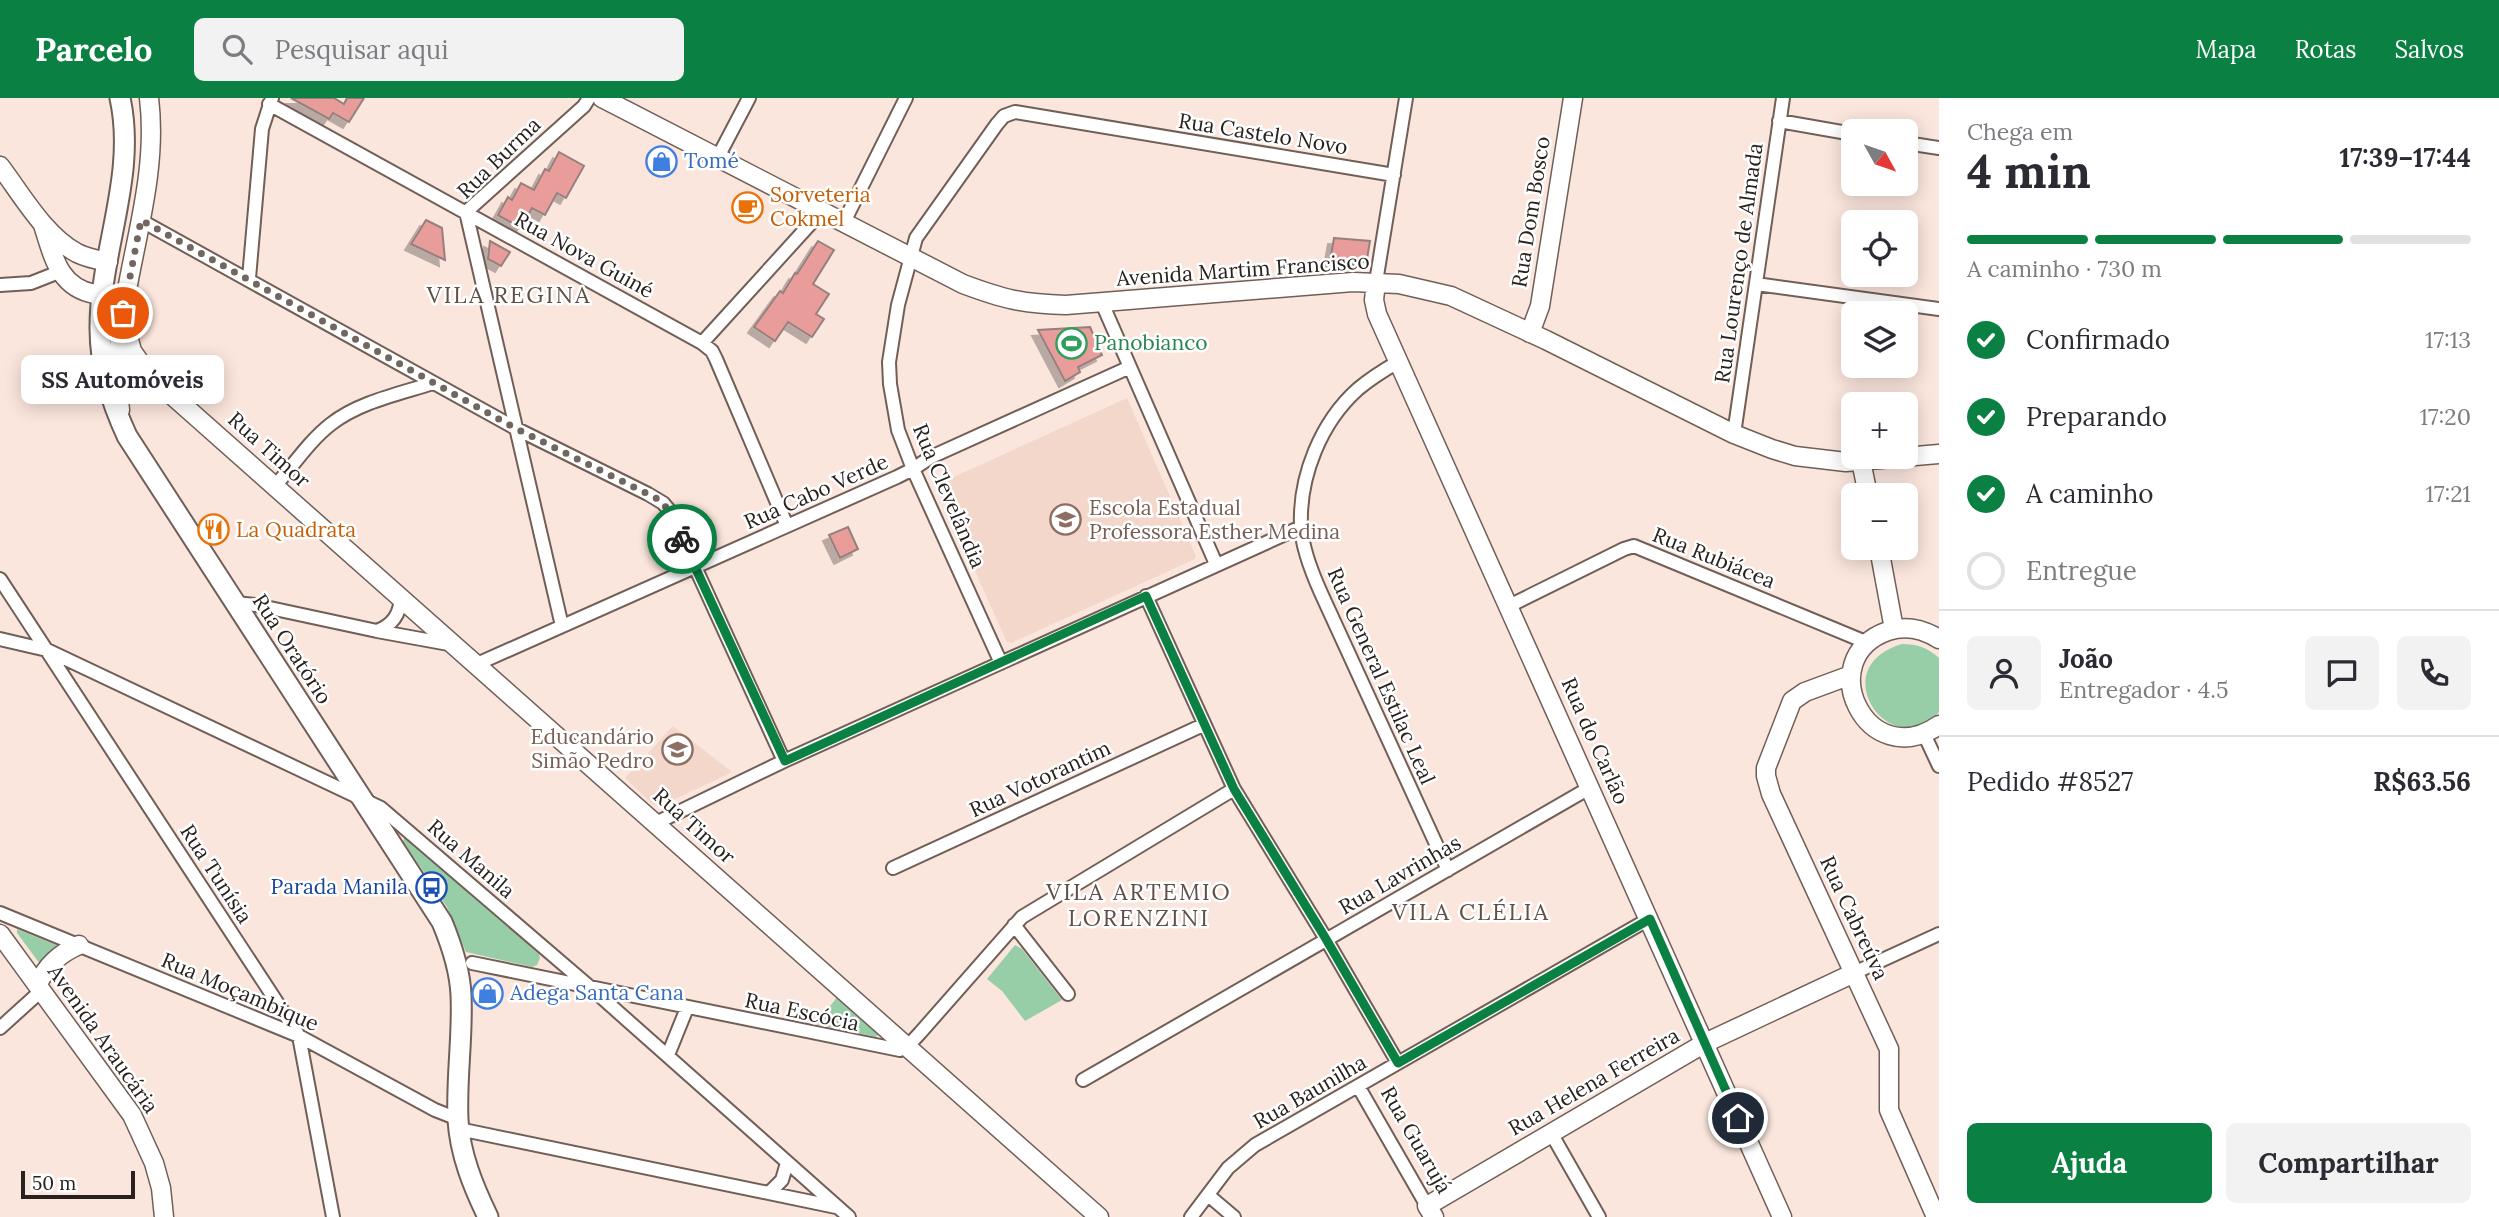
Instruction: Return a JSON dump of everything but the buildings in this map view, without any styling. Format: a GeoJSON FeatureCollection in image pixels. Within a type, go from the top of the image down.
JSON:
{"type":"FeatureCollection","features":[{"type":"Feature","properties":{"kind":"main road","name":"Rua Oratório"},"geometry":{"type":"LineString","coordinates":[[120,98],[126,136],[125,162],[100,324],[102,363],[108,389],[122,426],[434,908],[454,954],[461,995],[459,1124],[467,1168],[488,1217]]}},
{"type":"Feature","properties":{"kind":"street"},"geometry":{"type":"LineString","coordinates":[[122,426],[118,368],[123,316],[152,152],[149,98]]}},
{"type":"Feature","properties":{"kind":"street","name":"Rua Burma"},"geometry":{"type":"LineString","coordinates":[[562,626],[466,212],[584,106],[589,98]]}},
{"type":"Feature","properties":{"kind":"street","name":"Avenida Martim Francisco"},"geometry":{"type":"LineString","coordinates":[[603,98],[963,284],[1008,300],[1066,305],[1376,282],[1436,291],[1530,333],[1734,434],[1795,456],[1841,461]]}},
{"type":"Feature","properties":{"kind":"street"},"geometry":{"type":"LineString","coordinates":[[718,157],[749,98]]}},
{"type":"Feature","properties":{"kind":"street"},"geometry":{"type":"LineString","coordinates":[[844,222],[906,98]]}},
{"type":"Feature","properties":{"kind":"street"},"geometry":{"type":"LineString","coordinates":[[1376,282],[1406,98]]}},
{"type":"Feature","properties":{"kind":"street","name":"Rua Dom Bosco"},"geometry":{"type":"LineString","coordinates":[[1530,333],[1539,306],[1573,98]]}},
{"type":"Feature","properties":{"kind":"street","name":"Rua Lourenço de Almada"},"geometry":{"type":"LineString","coordinates":[[1734,434],[1783,98]]}},
{"type":"Feature","properties":{"kind":"street"},"geometry":{"type":"LineString","coordinates":[[249,278],[262,130],[271,101]]}},
{"type":"Feature","properties":{"kind":"street","name":"Rua Nova Guiné"},"geometry":{"type":"LineString","coordinates":[[271,101],[702,342],[716,359],[787,526]]}},
{"type":"Feature","properties":{"kind":"street","name":"Rua Castelo Novo"},"geometry":{"type":"LineString","coordinates":[[910,256],[916,238],[997,124],[1004,116],[1015,112],[1394,175]]}},
{"type":"Feature","properties":{"kind":"street"},"geometry":{"type":"LineString","coordinates":[[1779,121],[1841,132]]}},
{"type":"Feature","properties":{"kind":"street"},"geometry":{"type":"LineString","coordinates":[[1918,145],[1939,148]]}},
{"type":"Feature","properties":{"kind":"street"},"geometry":{"type":"LineString","coordinates":[[0,166],[42,222],[70,249],[108,262]]}},
{"type":"Feature","properties":{"kind":"street"},"geometry":{"type":"LineString","coordinates":[[702,342],[822,211]]}},
{"type":"Feature","properties":{"kind":"street"},"geometry":{"type":"LineString","coordinates":[[141,220],[515,428],[656,498],[669,510],[785,761]]}},
{"type":"Feature","properties":{"kind":"street"},"geometry":{"type":"LineString","coordinates":[[42,222],[59,272],[76,288],[86,293],[103,295],[116,296],[127,292]]}},
{"type":"Feature","properties":{"kind":"street","name":"Rua Clevelândia"},"geometry":{"type":"LineString","coordinates":[[910,256],[894,324],[889,362],[898,430],[1001,663]]}},
{"type":"Feature","properties":{"kind":"street"},"geometry":{"type":"LineString","coordinates":[[0,285],[31,283],[59,272]]}},
{"type":"Feature","properties":{"kind":"street","name":"Rua do Carlão"},"geometry":{"type":"LineString","coordinates":[[1376,282],[1375,308],[1398,362],[1782,1217]]}},
{"type":"Feature","properties":{"kind":"street"},"geometry":{"type":"LineString","coordinates":[[1756,284],[1939,309]]}},
{"type":"Feature","properties":{"kind":"street"},"geometry":{"type":"LineString","coordinates":[[1102,303],[1216,564]]}},
{"type":"Feature","properties":{"kind":"street","name":"Rua Timor"},"geometry":{"type":"LineString","coordinates":[[123,316],[128,343],[141,366],[1099,1217]]}},
{"type":"Feature","properties":{"kind":"street","name":"Rua General Estilac Leal"},"geometry":{"type":"LineString","coordinates":[[1398,362],[1356,391],[1324,433],[1309,465],[1301,527],[1309,561],[1321,593],[1448,870]]}},
{"type":"Feature","properties":{"kind":"street","name":"Rua Cabo Verde"},"geometry":{"type":"LineString","coordinates":[[477,664],[914,469],[931,457],[1130,367]]}},
{"type":"Feature","properties":{"kind":"street"},"geometry":{"type":"LineString","coordinates":[[275,486],[323,431],[341,417],[368,404],[433,383]]}},
{"type":"Feature","properties":{"kind":"street","name":"Avenida Martim Francisco"},"geometry":{"type":"LineString","coordinates":[[1918,456],[1939,454]]}},
{"type":"Feature","properties":{"kind":"street"},"geometry":{"type":"LineString","coordinates":[[656,823],[785,761],[1301,527]]}},
{"type":"Feature","properties":{"kind":"street","name":"Rua Rubiácea"},"geometry":{"type":"LineString","coordinates":[[1509,606],[1634,546],[1868,643]]}},
{"type":"Feature","properties":{"kind":"street"},"geometry":{"type":"LineString","coordinates":[[1880,560],[1894,629]]}},
{"type":"Feature","properties":{"kind":"street","name":"Rua Tunísia"},"geometry":{"type":"LineString","coordinates":[[0,579],[299,1036],[333,1217]]}},
{"type":"Feature","properties":{"kind":"street"},"geometry":{"type":"LineString","coordinates":[[1146,596],[1234,789],[1398,1063]]}},
{"type":"Feature","properties":{"kind":"street"},"geometry":{"type":"LineString","coordinates":[[377,631],[392,623],[400,607],[401,597]]}},
{"type":"Feature","properties":{"kind":"street"},"geometry":{"type":"LineString","coordinates":[[235,603],[454,645]]}},
{"type":"Feature","properties":{"kind":"street"},"geometry":{"type":"LineString","coordinates":[[1934,633],[1909,628],[1894,629],[1868,643],[1857,657],[1851,675],[1851,690],[1855,705],[1868,723],[1880,731],[1909,737],[1931,729],[1939,766]]}},
{"type":"Feature","properties":{"kind":"street","name":"Rua Manila"},"geometry":{"type":"LineString","coordinates":[[0,639],[47,650],[362,799],[392,817],[668,1055],[849,1217]]}},
{"type":"Feature","properties":{"kind":"street","name":"Rua Cabreúva"},"geometry":{"type":"LineString","coordinates":[[1851,675],[1805,692],[1792,701],[1766,768],[1766,776],[1771,794],[1889,1049],[1889,1110],[1936,1217]]}},
{"type":"Feature","properties":{"kind":"street","name":"Rua Votorantim"},"geometry":{"type":"LineString","coordinates":[[893,868],[1203,726]]}},
{"type":"Feature","properties":{"kind":"street","name":"Rua Lavrinhas"},"geometry":{"type":"LineString","coordinates":[[1083,1080],[1591,787]]}},
{"type":"Feature","properties":{"kind":"street"},"geometry":{"type":"LineString","coordinates":[[908,1046],[1028,912],[1234,789]]}},
{"type":"Feature","properties":{"kind":"street","name":"Rua Moçambique"},"geometry":{"type":"LineString","coordinates":[[0,913],[299,1036],[459,1124],[838,1207]]}},
{"type":"Feature","properties":{"kind":"street","name":"Rua Baunilha"},"geometry":{"type":"LineString","coordinates":[[1191,1217],[1241,1155],[1650,919]]}},
{"type":"Feature","properties":{"kind":"street"},"geometry":{"type":"LineString","coordinates":[[1014,925],[1068,994]]}},
{"type":"Feature","properties":{"kind":"street","name":"Avenida Araucária"},"geometry":{"type":"LineString","coordinates":[[0,934],[132,1115],[154,1163],[161,1188],[164,1217]]}},
{"type":"Feature","properties":{"kind":"street","name":"Rua Helena Ferreira"},"geometry":{"type":"LineString","coordinates":[[1431,1211],[1551,1133],[1705,1043],[1939,934]]}},
{"type":"Feature","properties":{"kind":"street"},"geometry":{"type":"LineString","coordinates":[[0,1028],[40,987],[43,974],[58,956],[79,945]]}},
{"type":"Feature","properties":{"kind":"street","name":"Rua Escócia"},"geometry":{"type":"LineString","coordinates":[[472,963],[890,1050],[900,1050],[908,1046]]}},
{"type":"Feature","properties":{"kind":"street"},"geometry":{"type":"LineString","coordinates":[[668,1055],[687,1008]]}},
{"type":"Feature","properties":{"kind":"street","name":"Rua Guarujá"},"geometry":{"type":"LineString","coordinates":[[1358,1086],[1431,1211]]}},
{"type":"Feature","properties":{"kind":"street"},"geometry":{"type":"LineString","coordinates":[[1551,1133],[1599,1217]]}},
{"type":"Feature","properties":{"kind":"street"},"geometry":{"type":"LineString","coordinates":[[769,1194],[782,1180],[787,1163]]}},
{"type":"Feature","properties":{"kind":"street"},"geometry":{"type":"LineString","coordinates":[[1208,1195],[1234,1217]]}},
{"type":"Feature","properties":{"kind":"shaded area","name":"Escola Estadual Professora Esther Medina"},"geometry":{"type":"Polygon","coordinates":[[[1127,398],[1195,559],[1011,643],[1007,642],[936,485],[1127,398]]]}},
{"type":"Feature","properties":{"kind":"shaded area","name":"Educandário Simão Pedro"},"geometry":{"type":"Polygon","coordinates":[[[673,726],[732,772],[661,806],[653,805],[625,778],[673,726]]]}},
{"type":"Feature","properties":{"kind":"green space"},"geometry":{"type":"Polygon","coordinates":[[[1902,644],[1922,647],[1939,658],[1939,712],[1921,726],[1902,728],[1886,721],[1873,707],[1866,690],[1867,672],[1878,656],[1902,644]]]}},
{"type":"Feature","properties":{"kind":"green space"},"geometry":{"type":"Polygon","coordinates":[[[405,837],[411,837],[539,954],[537,965],[532,967],[466,952],[447,907],[403,841],[405,837]]]}},
{"type":"Feature","properties":{"kind":"green space"},"geometry":{"type":"Polygon","coordinates":[[[17,929],[59,947],[40,964],[17,933],[17,929]]]}},
{"type":"Feature","properties":{"kind":"green space"},"geometry":{"type":"Polygon","coordinates":[[[1015,945],[1022,949],[1062,1000],[1025,1021],[1002,991],[987,979],[1015,945]]]}},
{"type":"Feature","properties":{"kind":"green space"},"geometry":{"type":"Polygon","coordinates":[[[838,996],[879,1033],[876,1037],[816,1024],[838,996]]]}},
{"type":"Feature","properties":{"kind":"way so far"},"geometry":{"type":"LineString","coordinates":[[123,313],[141,220],[515,428],[656,498],[669,510],[682,539]]}},
{"type":"Feature","properties":{"kind":"place","name":"Tomé"},"geometry":{"type":"Point","coordinates":[661,161]}},
{"type":"Feature","properties":{"kind":"place","name":"Sorveteria Cokmel"},"geometry":{"type":"Point","coordinates":[747,207]}},
{"type":"Feature","properties":{"kind":"place","name":"SS Automóveis"},"geometry":{"type":"Point","coordinates":[123,313]}},
{"type":"Feature","properties":{"kind":"place","name":"Panobianco"},"geometry":{"type":"Point","coordinates":[1071,343]}},
{"type":"Feature","properties":{"kind":"place","name":"Escola Estadual Professora Esther Medina"},"geometry":{"type":"Point","coordinates":[1066,520]}},
{"type":"Feature","properties":{"kind":"place","name":"La Quadrata"},"geometry":{"type":"Point","coordinates":[213,530]}},
{"type":"Feature","properties":{"kind":"place","name":"Educandário Simão Pedro"},"geometry":{"type":"Point","coordinates":[677,749]}},
{"type":"Feature","properties":{"kind":"place","name":"Parada Manila"},"geometry":{"type":"Point","coordinates":[431,887]}},
{"type":"Feature","properties":{"kind":"place","name":"Adega Santa Cana"},"geometry":{"type":"Point","coordinates":[487,993]}},
{"type":"Feature","properties":{"kind":"district","name":"VILA REGINA"},"geometry":{"type":"Point","coordinates":[509,295]}},
{"type":"Feature","properties":{"kind":"district","name":"VILA ARTEMIO LORENZINI"},"geometry":{"type":"Point","coordinates":[1139,905]}},
{"type":"Feature","properties":{"kind":"district","name":"VILA CLÉLIA"},"geometry":{"type":"Point","coordinates":[1471,912]}},
{"type":"Feature","properties":{"kind":"route"},"geometry":{"type":"LineString","coordinates":[[682,539],[785,761],[1146,596],[1234,789],[1398,1063],[1650,919],[1738,1118]]}}]}
